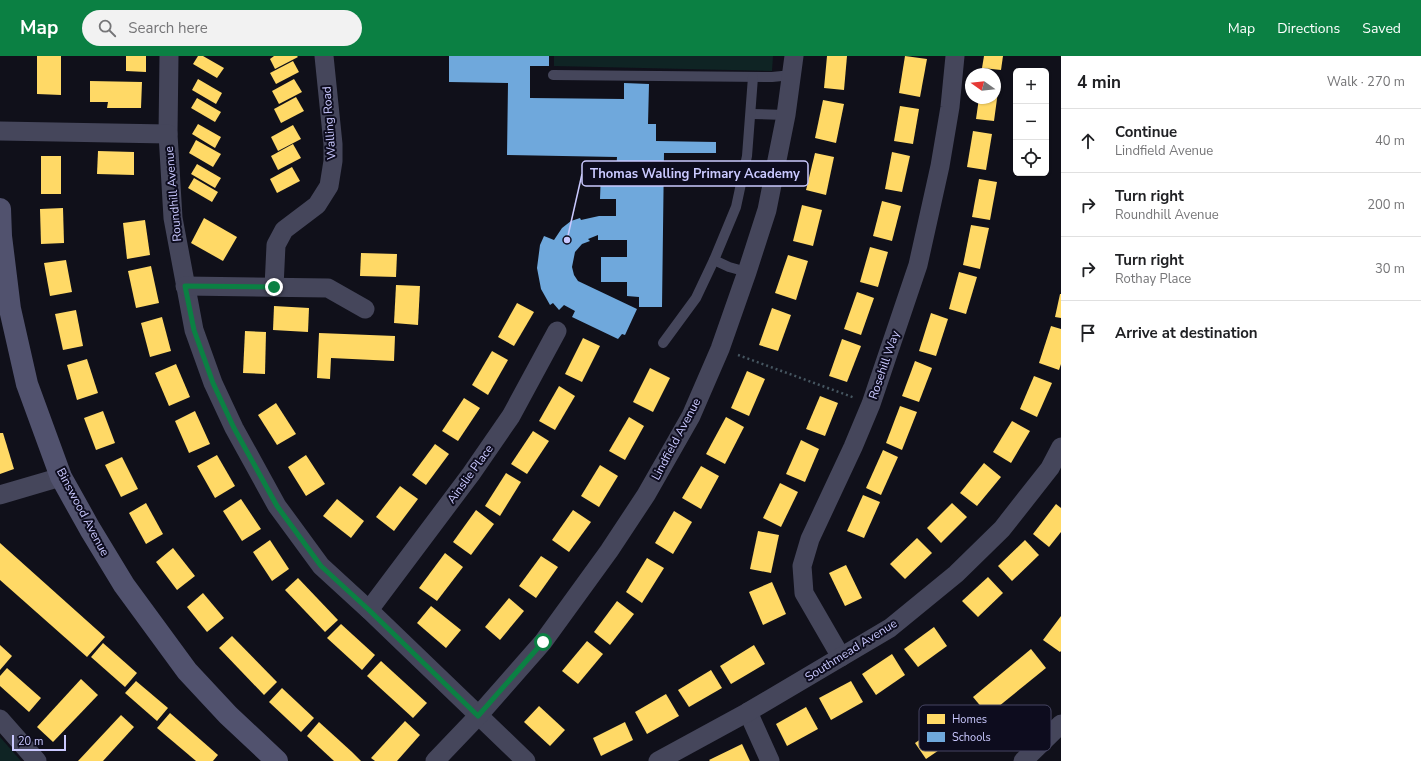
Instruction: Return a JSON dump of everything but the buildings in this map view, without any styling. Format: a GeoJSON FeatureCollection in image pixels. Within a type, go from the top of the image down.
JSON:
{"type":"FeatureCollection","features":[{"type":"Feature","properties":{"kind":"street","name":"Roundhill Avenue"},"geometry":{"type":"LineString","coordinates":[[169,56],[168,134],[173,218],[194,330],[213,383],[234,428],[277,506],[321,566],[369,610],[526,761]]}},
{"type":"Feature","properties":{"kind":"street","name":"Walling Road"},"geometry":{"type":"LineString","coordinates":[[274,287],[276,245],[284,230],[316,205],[329,186],[333,161],[333,144],[324,56]]}},
{"type":"Feature","properties":{"kind":"street","name":"Lindfield Avenue"},"geometry":{"type":"LineString","coordinates":[[435,761],[478,716],[543,642],[609,551],[646,495],[691,416],[720,349],[767,210],[786,114],[794,56]]}},
{"type":"Feature","properties":{"kind":"street","name":"Rosehill Way"},"geometry":{"type":"LineString","coordinates":[[841,657],[804,593],[802,566],[810,539],[853,447],[871,404],[918,265],[940,166],[950,107],[955,56]]}},
{"type":"Feature","properties":{"kind":"street"},"geometry":{"type":"LineString","coordinates":[[0,131],[168,134]]}},
{"type":"Feature","properties":{"kind":"street","name":"Binswood Avenue"},"geometry":{"type":"LineString","coordinates":[[0,209],[1,236],[10,309],[27,384],[61,477],[124,585],[188,670],[228,715],[277,761]]}},
{"type":"Feature","properties":{"kind":"street"},"geometry":{"type":"LineString","coordinates":[[185,286],[328,288],[365,309]]}},
{"type":"Feature","properties":{"kind":"street","name":"Ainslie Place"},"geometry":{"type":"LineString","coordinates":[[369,610],[471,474],[511,416],[558,331]]}},
{"type":"Feature","properties":{"kind":"street","name":"Southmead Avenue"},"geometry":{"type":"LineString","coordinates":[[658,761],[748,712],[890,628],[961,569],[1002,529],[1050,468],[1061,447]]}},
{"type":"Feature","properties":{"kind":"street"},"geometry":{"type":"LineString","coordinates":[[0,495],[61,477]]}},
{"type":"Feature","properties":{"kind":"street"},"geometry":{"type":"LineString","coordinates":[[748,712],[770,761]]}},
{"type":"Feature","properties":{"kind":"street"},"geometry":{"type":"LineString","coordinates":[[0,719],[38,761]]}},
{"type":"Feature","properties":{"kind":"street"},"geometry":{"type":"LineString","coordinates":[[1051,734],[1061,724]]}},
{"type":"Feature","properties":{"kind":"street"},"geometry":{"type":"LineString","coordinates":[[1023,761],[1033,751]]}},
{"type":"Feature","properties":{"kind":"lane"},"geometry":{"type":"LineString","coordinates":[[553,75],[772,77],[792,75]]}},
{"type":"Feature","properties":{"kind":"lane"},"geometry":{"type":"LineString","coordinates":[[663,344],[696,298],[736,207],[748,156],[753,77]]}},
{"type":"Feature","properties":{"kind":"lane"},"geometry":{"type":"LineString","coordinates":[[751,114],[786,114]]}},
{"type":"Feature","properties":{"kind":"lane"},"geometry":{"type":"LineString","coordinates":[[714,260],[729,267],[747,272]]}},
{"type":"Feature","properties":{"kind":"path"},"geometry":{"type":"LineString","coordinates":[[720,349],[871,404]]}},
{"type":"Feature","properties":{"kind":"green space"},"geometry":{"type":"Polygon","coordinates":[[[554,56],[773,56],[772,71],[554,66],[554,56]]]}},
{"type":"Feature","properties":{"kind":"green space"},"geometry":{"type":"Polygon","coordinates":[[[0,737],[21,761],[0,761],[0,737]]]}},
{"type":"Feature","properties":{"kind":"place","name":"Thomas Walling Primary Academy"},"geometry":{"type":"Point","coordinates":[567,240]}},
{"type":"Feature","properties":{"kind":"route"},"geometry":{"type":"LineString","coordinates":[[274,287],[185,286],[194,330],[213,383],[234,428],[277,506],[321,566],[369,610],[478,716],[543,642]]}}]}
